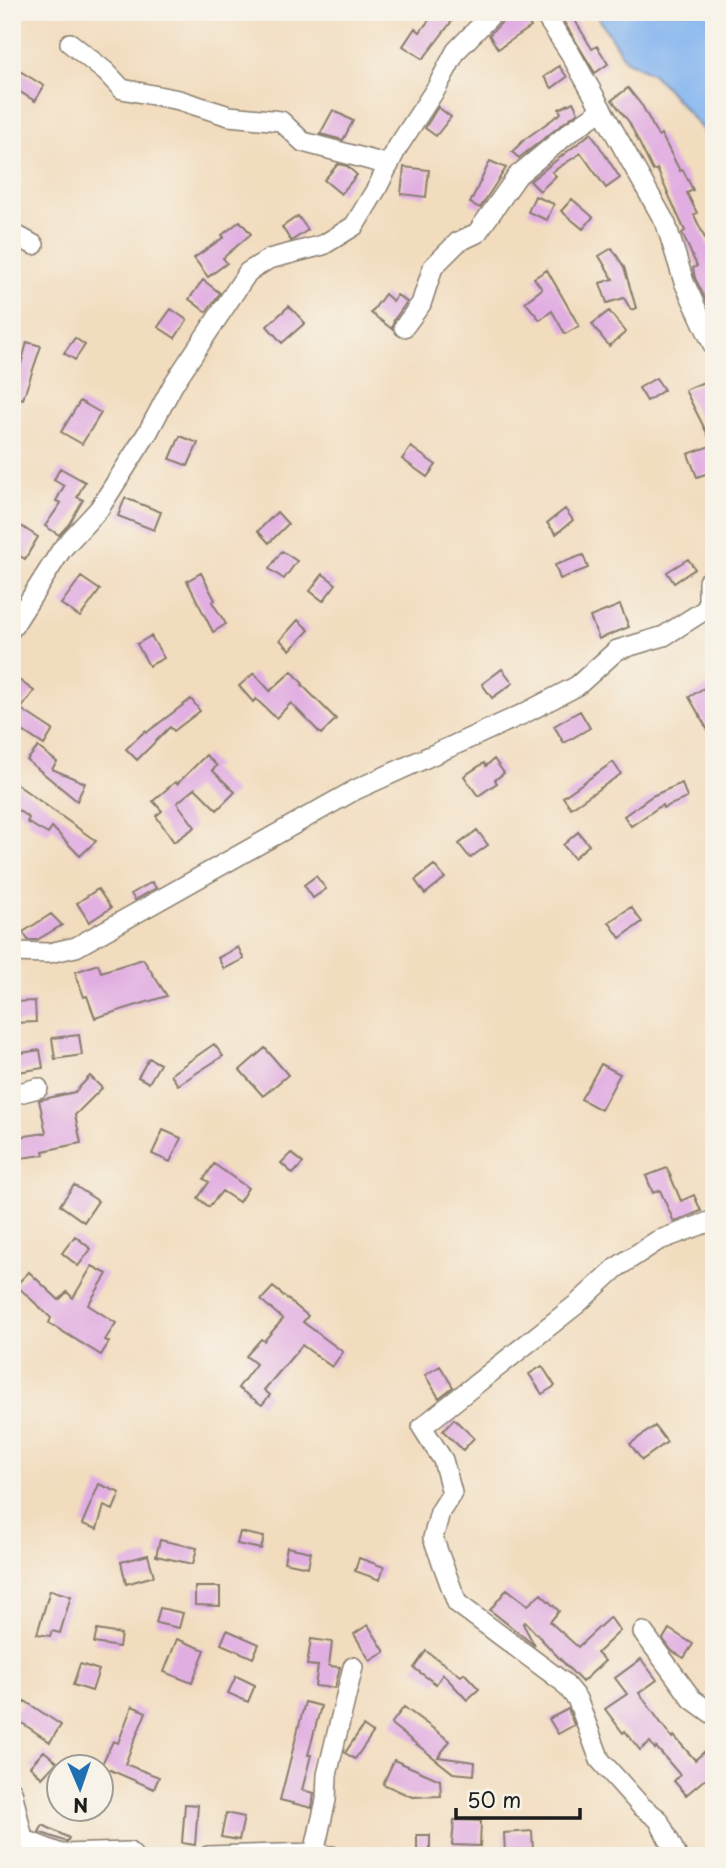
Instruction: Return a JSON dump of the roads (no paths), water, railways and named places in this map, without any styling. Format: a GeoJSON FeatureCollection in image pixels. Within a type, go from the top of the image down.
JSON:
{"type":"FeatureCollection","features":[{"type":"Feature","properties":{"kind":"street"},"geometry":{"type":"LineString","coordinates":[[12,628],[62,549],[99,509],[148,432],[174,383],[248,272],[269,259],[323,245],[355,226],[397,148],[437,87],[456,51],[494,12]]}},
{"type":"Feature","properties":{"kind":"street"},"geometry":{"type":"LineString","coordinates":[[543,12],[570,53],[666,224],[684,282],[714,348]]}},
{"type":"Feature","properties":{"kind":"street"},"geometry":{"type":"LineString","coordinates":[[70,43],[106,72],[122,89],[179,100],[229,116],[281,121],[303,142],[388,165]]}},
{"type":"Feature","properties":{"kind":"street"},"geometry":{"type":"LineString","coordinates":[[404,327],[421,304],[433,267],[458,242],[477,233],[517,175],[602,110]]}},
{"type":"Feature","properties":{"kind":"street"},"geometry":{"type":"LineString","coordinates":[[12,233],[34,245]]}},
{"type":"Feature","properties":{"kind":"street"},"geometry":{"type":"LineString","coordinates":[[12,952],[49,953],[76,947],[355,790],[523,714],[577,686],[617,650],[664,636],[708,608],[708,582],[714,578]]}},
{"type":"Feature","properties":{"kind":"street"},"geometry":{"type":"LineString","coordinates":[[12,1095],[38,1088]]}},
{"type":"Feature","properties":{"kind":"street"},"geometry":{"type":"LineString","coordinates":[[677,1856],[658,1819],[641,1806],[600,1760],[577,1699],[564,1682],[457,1603],[433,1538],[440,1512],[452,1493],[443,1460],[422,1427],[577,1304],[616,1268],[657,1241],[714,1220]]}},
{"type":"Feature","properties":{"kind":"street"},"geometry":{"type":"LineString","coordinates":[[643,1632],[692,1699],[714,1715]]}},
{"type":"Feature","properties":{"kind":"street"},"geometry":{"type":"LineString","coordinates":[[208,1856],[323,1854],[327,1775],[353,1667]]}},
{"type":"Feature","properties":{"kind":"street"},"geometry":{"type":"LineString","coordinates":[[12,1791],[23,1839],[61,1854],[130,1855]]}},
{"type":"Feature","properties":{"kind":"water"},"geometry":{"type":"Polygon","coordinates":[[[595,12],[714,12],[714,143],[663,84],[651,73],[625,60],[595,12]]]}}]}
